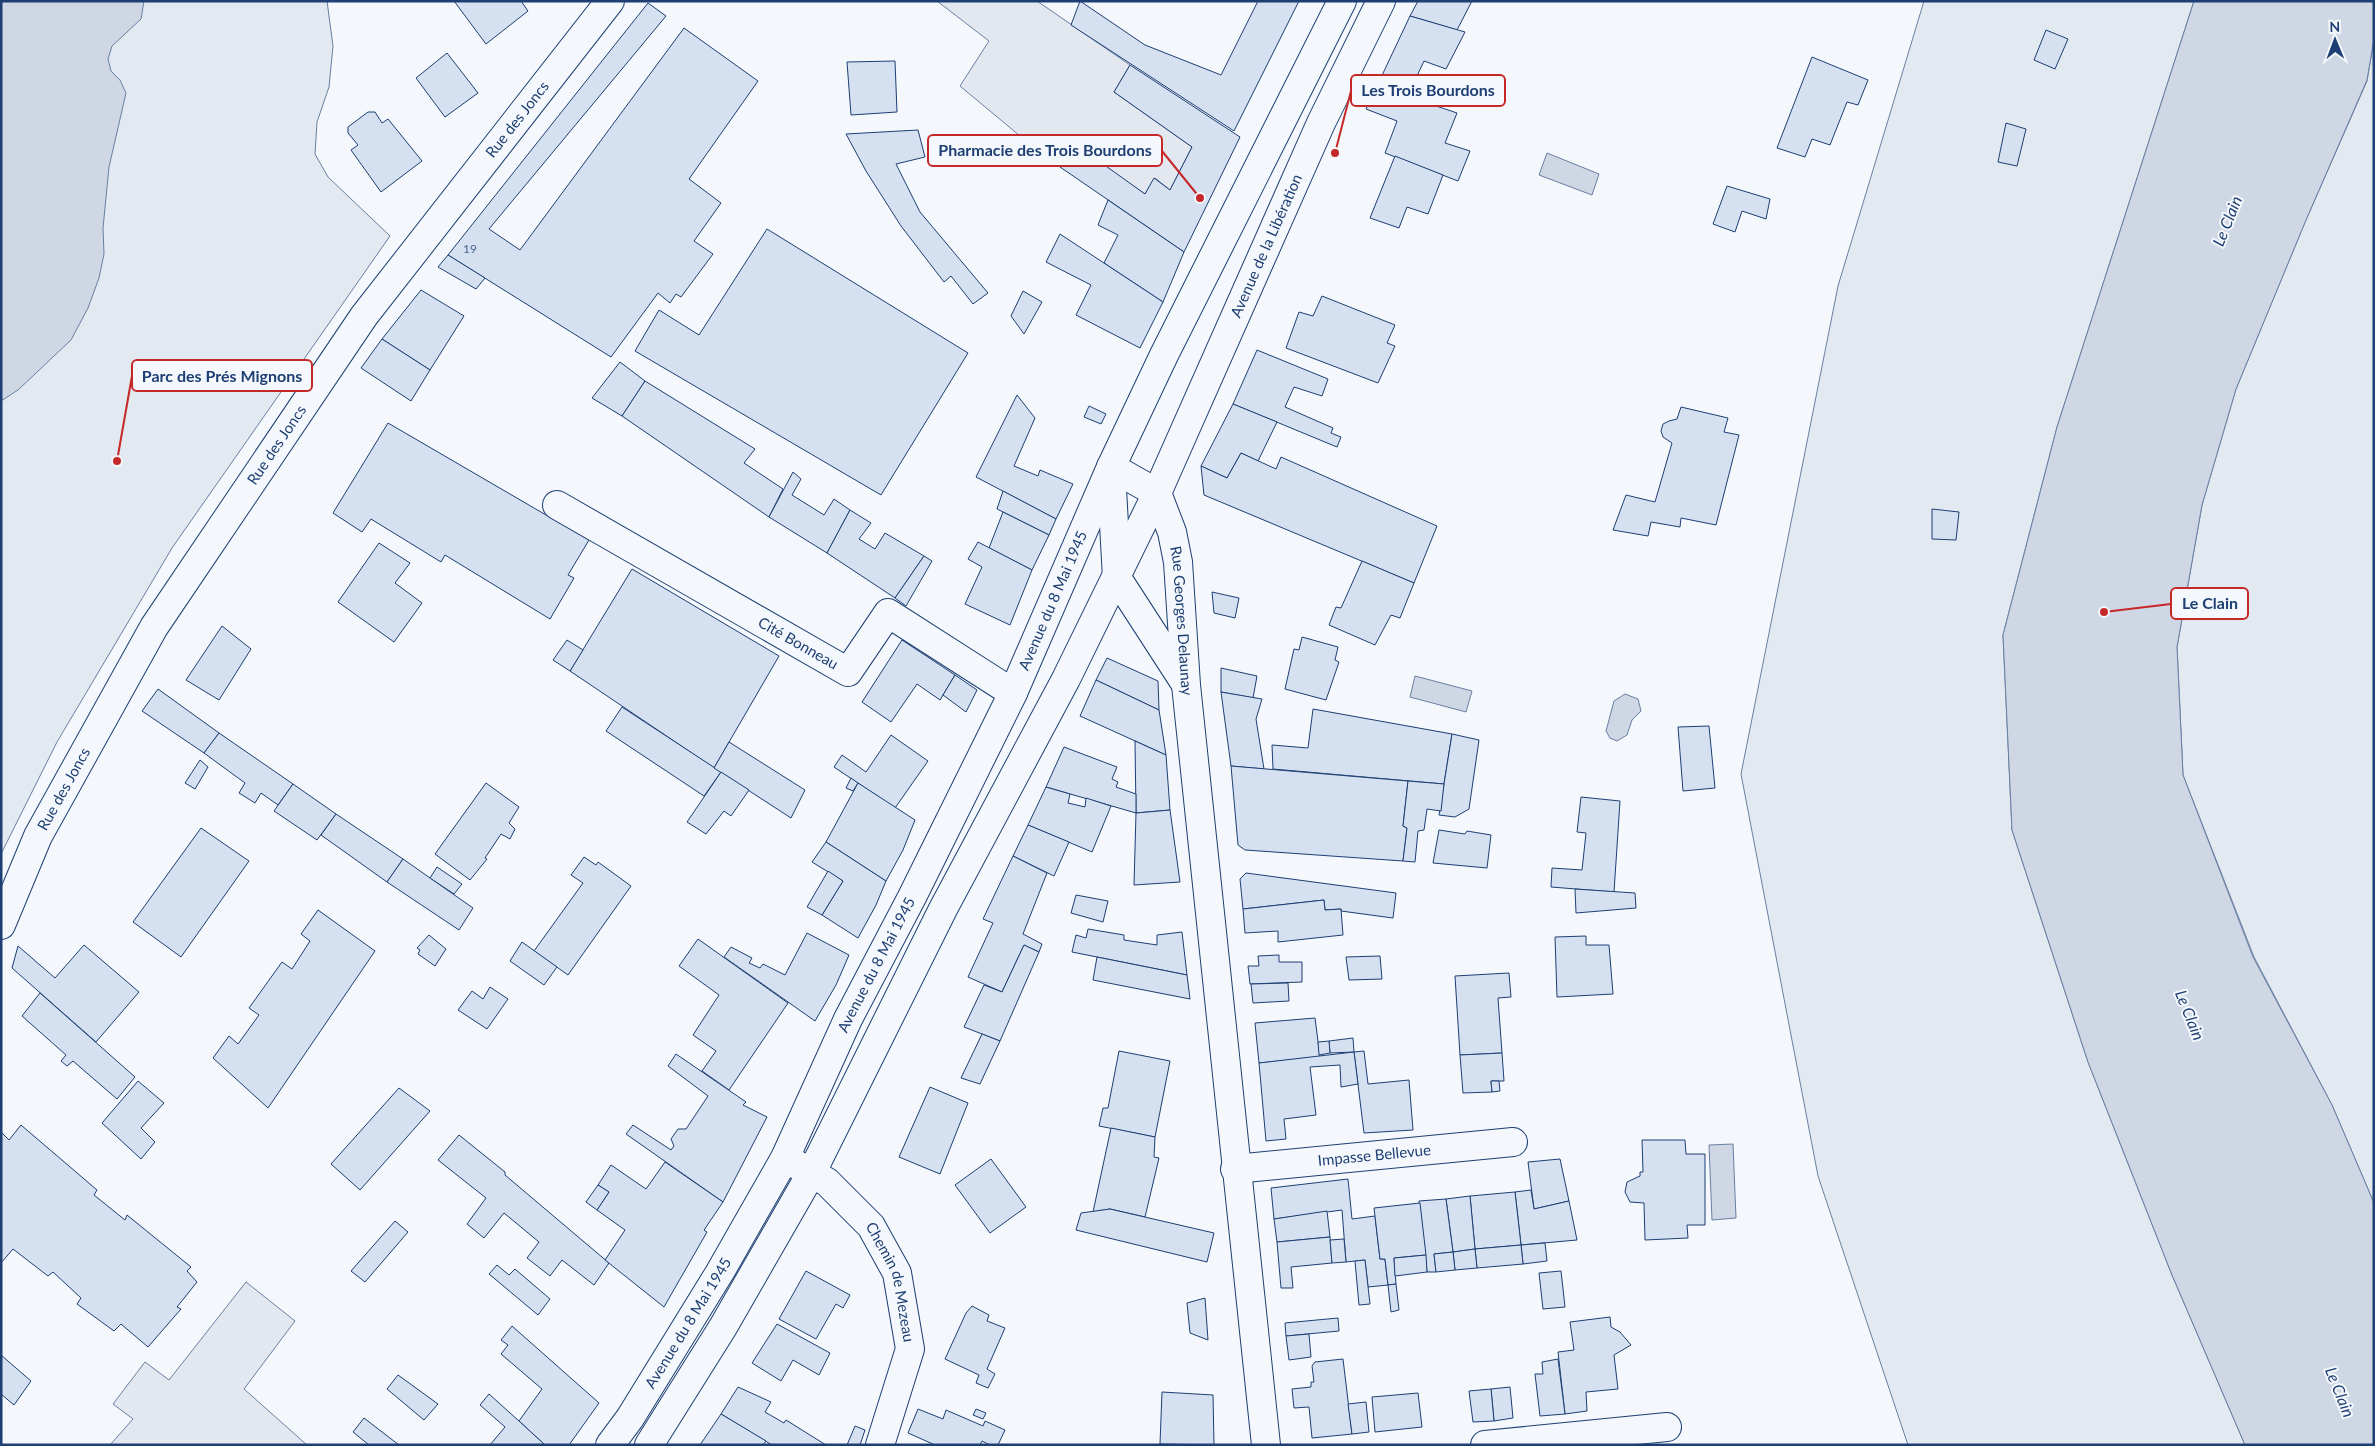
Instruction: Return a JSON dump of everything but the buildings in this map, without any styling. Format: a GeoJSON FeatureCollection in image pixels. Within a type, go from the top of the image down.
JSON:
{"type":"FeatureCollection","features":[{"type":"Feature","properties":{"kind":"street","name":"Rue des Joncs"},"geometry":{"type":"LineString","coordinates":[[1,925],[38,836],[154,627],[364,316],[610,1]]}},
{"type":"Feature","properties":{"kind":"street"},"geometry":{"type":"LineString","coordinates":[[1157,494],[1111,467],[1164,355],[1342,1]]}},
{"type":"Feature","properties":{"kind":"street","name":"Avenue de la Libération"},"geometry":{"type":"LineString","coordinates":[[1157,494],[1321,123],[1380,1]]}},
{"type":"Feature","properties":{"kind":"street","name":"Rue Georges Delaunay"},"geometry":{"type":"LineString","coordinates":[[1111,467],[1117,578],[1186,685]]}},
{"type":"Feature","properties":{"kind":"street","name":"Avenue du 8 Mai 1945"},"geometry":{"type":"LineString","coordinates":[[610,1445],[630,1418],[720,1272],[785,1158],[848,1019],[1013,694],[1111,467]]}},
{"type":"Feature","properties":{"kind":"street","name":"Rue Georges Delaunay"},"geometry":{"type":"LineString","coordinates":[[1157,494],[1172,532],[1178,562],[1186,685]]}},
{"type":"Feature","properties":{"kind":"street","name":"Avenue du 8 Mai 1945"},"geometry":{"type":"LineString","coordinates":[[649,1445],[724,1327],[812,1172],[943,909],[1066,679],[1157,494]]}},
{"type":"Feature","properties":{"kind":"street","name":"Cité Bonneau"},"geometry":{"type":"LineString","coordinates":[[557,505],[848,672],[888,613],[1013,694]]}},
{"type":"Feature","properties":{"kind":"street"},"geometry":{"type":"LineString","coordinates":[[1186,685],[1266,1445]]}},
{"type":"Feature","properties":{"kind":"street","name":"Impasse Bellevue"},"geometry":{"type":"LineString","coordinates":[[1236,1169],[1513,1142]]}},
{"type":"Feature","properties":{"kind":"street","name":"Chemin de Mezeau"},"geometry":{"type":"LineString","coordinates":[[785,1158],[827,1182],[872,1226],[897,1274],[910,1349],[880,1445]]}},
{"type":"Feature","properties":{"kind":"street"},"geometry":{"type":"LineString","coordinates":[[1485,1445],[1668,1427]]}},
{"type":"Feature","properties":{"kind":"shaded area"},"geometry":{"type":"Polygon","coordinates":[[[1,1],[327,1],[333,46],[329,87],[317,122],[315,154],[328,177],[390,236],[172,548],[57,742],[1,854],[1,1]]]}},
{"type":"Feature","properties":{"kind":"shaded area"},"geometry":{"type":"Polygon","coordinates":[[[937,1],[1037,1],[1130,65],[1114,92],[1192,147],[1170,190],[1155,178],[1145,194],[1059,136],[1044,156],[960,86],[989,41],[937,1]]]}},
{"type":"Feature","properties":{"kind":"shaded area"},"geometry":{"type":"Polygon","coordinates":[[[1924,1],[2194,1],[2057,427],[2003,635],[2012,830],[2088,1062],[2172,1275],[2245,1445],[1908,1445],[1818,1176],[1741,774],[1838,286],[1924,1]]]}},
{"type":"Feature","properties":{"kind":"shaded area"},"geometry":{"type":"Polygon","coordinates":[[[2374,39],[2374,1203],[2332,1105],[2254,957],[2183,775],[2177,647],[2202,505],[2236,389],[2306,220],[2367,81],[2374,39]]]}},
{"type":"Feature","properties":{"kind":"shaded area"},"geometry":{"type":"Polygon","coordinates":[[[246,1282],[295,1321],[244,1389],[307,1445],[110,1445],[133,1419],[113,1404],[145,1362],[169,1380],[246,1282]]]}},
{"type":"Feature","properties":{"kind":"water"},"geometry":{"type":"Polygon","coordinates":[[[1,1],[144,1],[141,19],[112,46],[108,59],[111,71],[120,80],[126,93],[109,167],[103,228],[104,254],[99,278],[88,308],[71,340],[18,390],[1,401],[1,1]]]}},
{"type":"Feature","properties":{"kind":"water"},"geometry":{"type":"Polygon","coordinates":[[[2194,1],[2374,1],[2374,39],[2367,80],[2306,220],[2236,389],[2202,505],[2177,647],[2183,775],[2253,957],[2332,1105],[2374,1203],[2374,1445],[2245,1445],[2172,1275],[2088,1062],[2012,830],[2003,635],[2057,427],[2194,1]]]}},
{"type":"Feature","properties":{"kind":"water"},"geometry":{"type":"Polygon","coordinates":[[[1547,153],[1599,174],[1592,195],[1539,175],[1547,153]]]}},
{"type":"Feature","properties":{"kind":"water"},"geometry":{"type":"Polygon","coordinates":[[[1415,676],[1472,691],[1466,712],[1410,697],[1415,676]]]}},
{"type":"Feature","properties":{"kind":"water"},"geometry":{"type":"Polygon","coordinates":[[[1625,694],[1638,699],[1641,711],[1632,720],[1627,735],[1617,741],[1610,738],[1606,731],[1614,701],[1625,694]]]}},
{"type":"Feature","properties":{"kind":"water"},"geometry":{"type":"Polygon","coordinates":[[[1733,1144],[1736,1218],[1712,1220],[1709,1145],[1733,1144]]]}},
{"type":"Feature","properties":{"kind":"place","name":"Les Trois Bourdons"},"geometry":{"type":"Point","coordinates":[1335,153]}},
{"type":"Feature","properties":{"kind":"place","name":"Pharmacie des Trois Bourdons"},"geometry":{"type":"Point","coordinates":[1200,198]}},
{"type":"Feature","properties":{"kind":"place","name":"Parc des Prés Mignons"},"geometry":{"type":"Point","coordinates":[117,461]}},
{"type":"Feature","properties":{"kind":"place","name":"Le Clain"},"geometry":{"type":"Point","coordinates":[2104,612]}}]}
